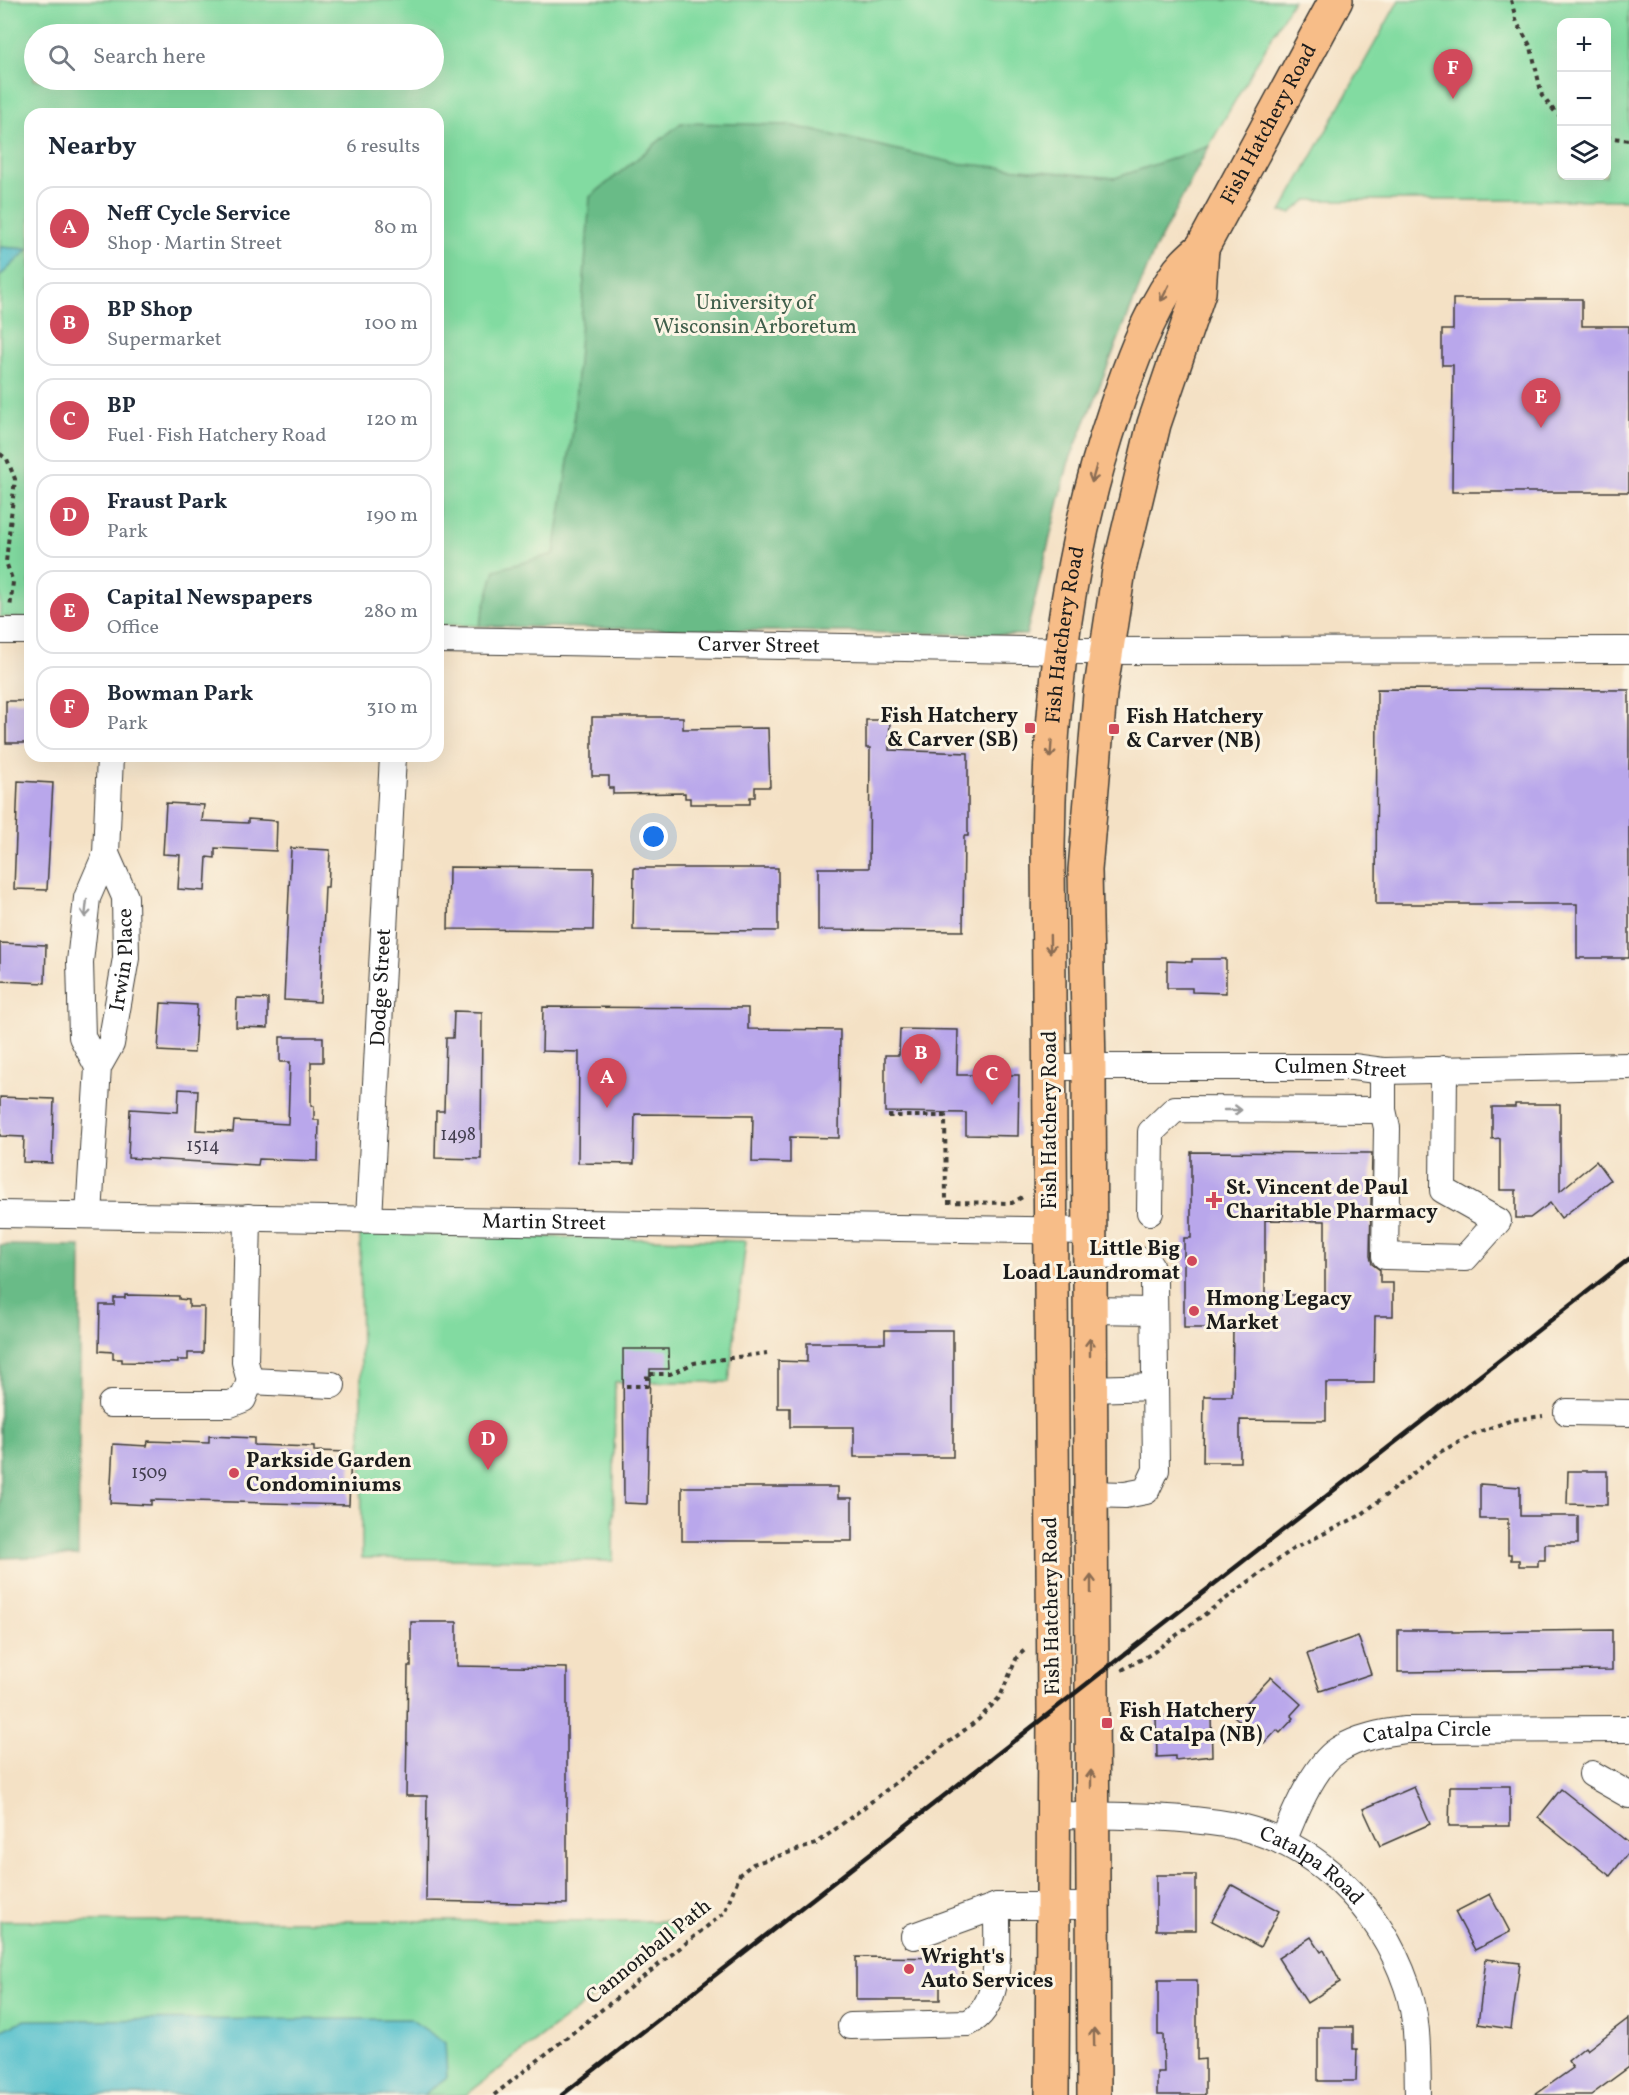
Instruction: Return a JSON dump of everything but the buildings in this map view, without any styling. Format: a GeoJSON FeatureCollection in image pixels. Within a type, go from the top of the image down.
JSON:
{"type":"FeatureCollection","features":[{"type":"Feature","properties":{"kind":"main road","name":"Fish Hatchery Road"},"geometry":{"type":"LineString","coordinates":[[1094,2095],[1089,1068],[1082,650],[1075,554],[1087,501],[1121,391],[1137,350],[1172,280],[1202,248],[1336,0]]}},
{"type":"Feature","properties":{"kind":"main road","name":"Fish Hatchery Road"},"geometry":{"type":"LineString","coordinates":[[1052,2095],[1049,775],[1082,650],[1130,516],[1154,424],[1202,284],[1202,248]]}},
{"type":"Feature","properties":{"kind":"street","name":"Carver Street"},"geometry":{"type":"LineString","coordinates":[[444,640],[1082,650],[1629,650]]}},
{"type":"Feature","properties":{"kind":"street","name":"Irwin Place"},"geometry":{"type":"LineString","coordinates":[[98,1067],[82,1037],[80,962],[87,898],[106,854],[110,762]]}},
{"type":"Feature","properties":{"kind":"street","name":"Dodge Street"},"geometry":{"type":"LineString","coordinates":[[369,1219],[393,762]]}},
{"type":"Feature","properties":{"kind":"street","name":"Irwin Place"},"geometry":{"type":"LineString","coordinates":[[89,1215],[98,1067],[111,1044],[126,958],[125,897],[106,854]]}},
{"type":"Feature","properties":{"kind":"street","name":"Culmen Street"},"geometry":{"type":"LineString","coordinates":[[1051,1067],[1353,1067],[1383,1071],[1629,1066]]}},
{"type":"Feature","properties":{"kind":"street"},"geometry":{"type":"LineString","coordinates":[[1175,1109],[1176,1068]]}},
{"type":"Feature","properties":{"kind":"street"},"geometry":{"type":"LineString","coordinates":[[1383,1071],[1383,1110],[1387,1128],[1385,1256],[1465,1258],[1498,1221],[1443,1190],[1444,1069]]}},
{"type":"Feature","properties":{"kind":"street"},"geometry":{"type":"LineString","coordinates":[[1150,1212],[1151,1132],[1175,1109],[1383,1110]]}},
{"type":"Feature","properties":{"kind":"street","name":"Martin Street"},"geometry":{"type":"LineString","coordinates":[[0,1214],[1050,1231],[1090,1242],[1150,1265],[1154,1281],[1154,1311]]}},
{"type":"Feature","properties":{"kind":"street"},"geometry":{"type":"LineString","coordinates":[[111,1404],[230,1404],[243,1399],[250,1381],[245,1362],[248,1217]]}},
{"type":"Feature","properties":{"kind":"street"},"geometry":{"type":"LineString","coordinates":[[1090,1310],[1154,1311],[1156,1470],[1146,1491],[1125,1495],[1090,1494]]}},
{"type":"Feature","properties":{"kind":"street"},"geometry":{"type":"LineString","coordinates":[[250,1381],[332,1385]]}},
{"type":"Feature","properties":{"kind":"street"},"geometry":{"type":"LineString","coordinates":[[1090,1389],[1155,1387]]}},
{"type":"Feature","properties":{"kind":"street"},"geometry":{"type":"LineString","coordinates":[[1567,1412],[1629,1413]]}},
{"type":"Feature","properties":{"kind":"street","name":"Catalpa Circle"},"geometry":{"type":"LineString","coordinates":[[1283,1842],[1298,1804],[1336,1750],[1371,1735],[1405,1730],[1629,1729]]}},
{"type":"Feature","properties":{"kind":"street"},"geometry":{"type":"LineString","coordinates":[[1592,1774],[1629,1796]]}},
{"type":"Feature","properties":{"kind":"street","name":"Catalpa Road"},"geometry":{"type":"LineString","coordinates":[[1053,1815],[1187,1819],[1233,1826],[1283,1842],[1315,1860],[1355,1895],[1387,1939],[1408,1988],[1417,2043],[1418,2095]]}},
{"type":"Feature","properties":{"kind":"street"},"geometry":{"type":"LineString","coordinates":[[914,1936],[997,1906],[1092,1906]]}},
{"type":"Feature","properties":{"kind":"street"},"geometry":{"type":"LineString","coordinates":[[851,2026],[968,2023],[980,2017],[989,2002],[994,1977],[997,1906]]}},
{"type":"Feature","properties":{"kind":"path"},"geometry":{"type":"LineString","coordinates":[[1511,0],[1517,22],[1531,47],[1542,96],[1557,112]]}},
{"type":"Feature","properties":{"kind":"path"},"geometry":{"type":"LineString","coordinates":[[1611,138],[1629,140]]}},
{"type":"Feature","properties":{"kind":"path"},"geometry":{"type":"LineString","coordinates":[[0,454],[6,459],[15,478],[6,562],[13,582],[12,631]]}},
{"type":"Feature","properties":{"kind":"path"},"geometry":{"type":"LineString","coordinates":[[888,1116],[945,1116],[946,1202],[1012,1203],[1024,1196]]}},
{"type":"Feature","properties":{"kind":"path"},"geometry":{"type":"LineString","coordinates":[[626,1386],[646,1386],[646,1374],[670,1374],[694,1363],[767,1353]]}},
{"type":"Feature","properties":{"kind":"path"},"geometry":{"type":"LineString","coordinates":[[1122,1670],[1151,1654],[1293,1549],[1361,1515],[1440,1452],[1476,1433],[1512,1420],[1567,1412]]}},
{"type":"Feature","properties":{"kind":"path","name":"Cannonball Path"},"geometry":{"type":"LineString","coordinates":[[494,2095],[724,1913],[740,1874],[753,1864],[816,1844],[979,1719],[1000,1697],[1017,1657],[1026,1649]]}},
{"type":"Feature","properties":{"kind":"green space","name":"University of Wisconsin Arboretum"},"geometry":{"type":"Polygon","coordinates":[[[0,0],[1293,0],[1209,146],[1154,251],[1068,464],[1026,635],[444,625],[444,108],[24,108],[24,618],[0,617],[0,0]]]}},
{"type":"Feature","properties":{"kind":"green space"},"geometry":{"type":"Polygon","coordinates":[[[1399,0],[1629,0],[1629,200],[1307,200],[1291,213],[1281,212],[1399,0]]]}},
{"type":"Feature","properties":{"kind":"green space"},"geometry":{"type":"Polygon","coordinates":[[[681,123],[789,125],[955,163],[1115,178],[1209,146],[1154,251],[1068,464],[1026,635],[479,626],[495,570],[554,554],[573,429],[590,197],[681,123]]]}},
{"type":"Feature","properties":{"kind":"green space"},"geometry":{"type":"Polygon","coordinates":[[[360,1233],[746,1241],[729,1382],[615,1382],[613,1561],[362,1558],[360,1233]]]}},
{"type":"Feature","properties":{"kind":"green space"},"geometry":{"type":"Polygon","coordinates":[[[0,1245],[81,1246],[78,1556],[0,1558],[0,1245]]]}},
{"type":"Feature","properties":{"kind":"green space"},"geometry":{"type":"Polygon","coordinates":[[[0,1921],[692,1921],[466,2095],[0,2095],[0,1921]]]}},
{"type":"Feature","properties":{"kind":"water"},"geometry":{"type":"Polygon","coordinates":[[[0,247],[24,249],[24,254],[0,276],[0,247]]]}},
{"type":"Feature","properties":{"kind":"water"},"geometry":{"type":"Polygon","coordinates":[[[410,2019],[445,2043],[447,2077],[423,2095],[0,2095],[0,2031],[25,2020],[410,2019]]]}},
{"type":"Feature","properties":{"kind":"railway"},"geometry":{"type":"LineString","coordinates":[[562,2095],[1629,1259]]}},
{"type":"Feature","properties":{"kind":"place","name":"Bowman Park"},"geometry":{"type":"Point","coordinates":[1453,99]}},
{"type":"Feature","properties":{"kind":"place","name":"Capital Newspapers"},"geometry":{"type":"Point","coordinates":[1541,428]}},
{"type":"Feature","properties":{"kind":"place","name":"Fish Hatchery & Carver (SB)"},"geometry":{"type":"Point","coordinates":[1030,728]}},
{"type":"Feature","properties":{"kind":"place","name":"Fish Hatchery & Carver (NB)"},"geometry":{"type":"Point","coordinates":[1114,729]}},
{"type":"Feature","properties":{"kind":"place","name":"BP Shop"},"geometry":{"type":"Point","coordinates":[921,1084]}},
{"type":"Feature","properties":{"kind":"place","name":"BP"},"geometry":{"type":"Point","coordinates":[992,1105]}},
{"type":"Feature","properties":{"kind":"place","name":"Neff Cycle Service"},"geometry":{"type":"Point","coordinates":[607,1108]}},
{"type":"Feature","properties":{"kind":"place","name":"St. Vincent de Paul Charitable Pharmacy"},"geometry":{"type":"Point","coordinates":[1214,1200]}},
{"type":"Feature","properties":{"kind":"place","name":"Little Big Load Laundromat"},"geometry":{"type":"Point","coordinates":[1192,1261]}},
{"type":"Feature","properties":{"kind":"place","name":"Hmong Legacy Market"},"geometry":{"type":"Point","coordinates":[1194,1311]}},
{"type":"Feature","properties":{"kind":"place","name":"Fraust Park"},"geometry":{"type":"Point","coordinates":[488,1470]}},
{"type":"Feature","properties":{"kind":"place","name":"Parkside Garden Condominiums"},"geometry":{"type":"Point","coordinates":[234,1473]}},
{"type":"Feature","properties":{"kind":"place","name":"Fish Hatchery & Catalpa (NB)"},"geometry":{"type":"Point","coordinates":[1107,1723]}},
{"type":"Feature","properties":{"kind":"place","name":"Wright's Auto Services"},"geometry":{"type":"Point","coordinates":[909,1969]}}]}
